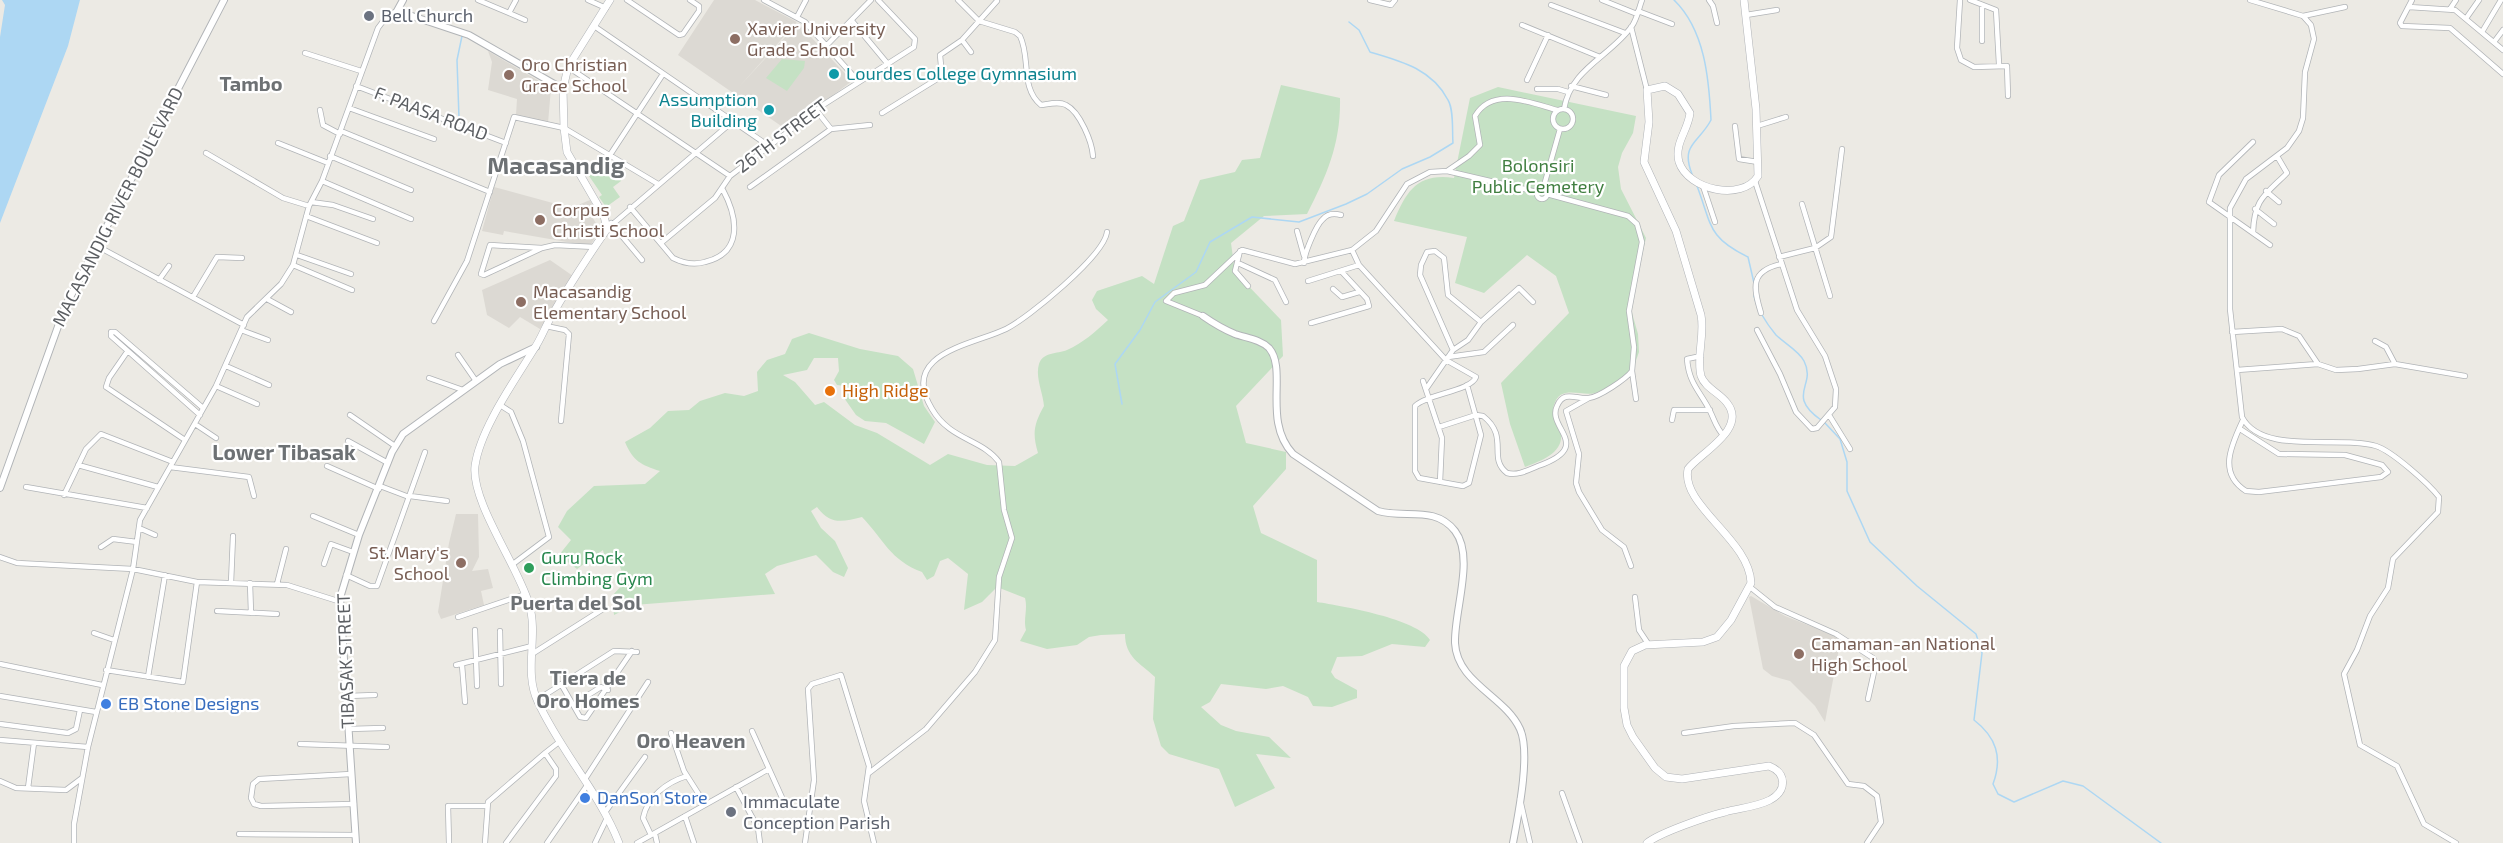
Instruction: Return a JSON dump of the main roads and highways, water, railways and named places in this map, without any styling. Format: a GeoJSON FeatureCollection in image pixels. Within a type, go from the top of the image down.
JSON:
{"type":"FeatureCollection","features":[{"type":"Feature","properties":{"kind":"main road"},"geometry":{"type":"LineString","coordinates":[[610,0],[568,67],[563,89],[564,128],[570,160],[597,201],[609,226],[500,405],[476,459],[475,480],[480,496],[525,594],[532,620],[531,680],[537,700],[559,742],[607,813],[619,843]]}},
{"type":"Feature","properties":{"kind":"main road"},"geometry":{"type":"LineString","coordinates":[[1647,843],[1662,834],[1722,813],[1768,801],[1782,789],[1784,780],[1778,771],[1769,766],[1682,780],[1666,777],[1655,768],[1633,737],[1627,725],[1624,708],[1626,658],[1632,651],[1649,645],[1703,642],[1717,636],[1731,620],[1750,587],[1750,568],[1747,561],[1695,498],[1687,481],[1688,469],[1724,436],[1730,424],[1730,407],[1703,381],[1700,374],[1704,328],[1682,247],[1644,162],[1649,122],[1647,90],[1665,86],[1678,94],[1688,108],[1689,117],[1679,142],[1678,153],[1683,172],[1699,184],[1734,189],[1755,181],[1758,176],[1757,126],[1744,0]]}},
{"type":"Feature","properties":{"kind":"water"},"geometry":{"type":"Polygon","coordinates":[[[2,0],[80,0],[68,46],[0,223],[0,37],[5,5],[2,0]]]}},
{"type":"Feature","properties":{"kind":"waterway"},"geometry":{"type":"LineString","coordinates":[[1674,0],[1693,26],[1699,40],[1709,88],[1711,120],[1690,150],[1688,156],[1692,174]]}},
{"type":"Feature","properties":{"kind":"waterway"},"geometry":{"type":"LineString","coordinates":[[1122,404],[1115,364],[1140,330],[1155,302],[1196,272],[1210,242],[1252,217],[1299,222],[1346,204],[1367,194],[1402,169],[1430,157],[1453,143],[1451,109],[1441,89],[1415,68],[1370,52],[1359,30],[1349,22]]}},
{"type":"Feature","properties":{"kind":"waterway"},"geometry":{"type":"LineString","coordinates":[[459,118],[457,60],[462,36]]}},
{"type":"Feature","properties":{"kind":"waterway"},"geometry":{"type":"LineString","coordinates":[[1697,186],[1709,220],[1718,236],[1748,257],[1754,283]]}},
{"type":"Feature","properties":{"kind":"waterway"},"geometry":{"type":"LineString","coordinates":[[1754,296],[1759,312]]}},
{"type":"Feature","properties":{"kind":"waterway"},"geometry":{"type":"LineString","coordinates":[[1762,315],[1776,335],[1795,350],[1804,361],[1807,370],[1803,396],[1805,403],[1810,411],[1821,420]]}},
{"type":"Feature","properties":{"kind":"waterway"},"geometry":{"type":"LineString","coordinates":[[1825,423],[1840,439],[1847,462],[1847,491],[1870,542],[1917,586],[1976,634],[1982,653],[1974,720],[1988,733],[1996,748],[1997,765],[1993,784],[1998,794],[2014,802],[2063,781],[2083,786],[2161,843]]}},
{"type":"Feature","properties":{"kind":"place","name":"Bell Church"},"geometry":{"type":"Point","coordinates":[369,16]}},
{"type":"Feature","properties":{"kind":"place","name":"Xavier University Grade School"},"geometry":{"type":"Point","coordinates":[735,39]}},
{"type":"Feature","properties":{"kind":"place","name":"Lourdes College Gymnasium"},"geometry":{"type":"Point","coordinates":[834,74]}},
{"type":"Feature","properties":{"kind":"place","name":"Oro Christian Grace School"},"geometry":{"type":"Point","coordinates":[509,75]}},
{"type":"Feature","properties":{"kind":"place","name":"Assumption Building"},"geometry":{"type":"Point","coordinates":[769,110]}},
{"type":"Feature","properties":{"kind":"place","name":"Corpus Christi School"},"geometry":{"type":"Point","coordinates":[540,220]}},
{"type":"Feature","properties":{"kind":"place","name":"Macasandig Elementary School"},"geometry":{"type":"Point","coordinates":[521,302]}},
{"type":"Feature","properties":{"kind":"place","name":"High Ridge"},"geometry":{"type":"Point","coordinates":[830,391]}},
{"type":"Feature","properties":{"kind":"place","name":"St. Mary's School"},"geometry":{"type":"Point","coordinates":[461,563]}},
{"type":"Feature","properties":{"kind":"place","name":"Guru Rock Climbing Gym"},"geometry":{"type":"Point","coordinates":[529,568]}},
{"type":"Feature","properties":{"kind":"place","name":"Camaman-an National High School"},"geometry":{"type":"Point","coordinates":[1799,654]}},
{"type":"Feature","properties":{"kind":"place","name":"EB Stone Designs"},"geometry":{"type":"Point","coordinates":[106,704]}},
{"type":"Feature","properties":{"kind":"place","name":"DanSon Store"},"geometry":{"type":"Point","coordinates":[585,798]}},
{"type":"Feature","properties":{"kind":"place","name":"Immaculate Conception Parish"},"geometry":{"type":"Point","coordinates":[731,812]}},
{"type":"Feature","properties":{"kind":"district","name":"Tambo"},"geometry":{"type":"Point","coordinates":[251,84]}},
{"type":"Feature","properties":{"kind":"district","name":"Macasandig"},"geometry":{"type":"Point","coordinates":[556,166]}},
{"type":"Feature","properties":{"kind":"district","name":"Lower Tibasak"},"geometry":{"type":"Point","coordinates":[284,453]}},
{"type":"Feature","properties":{"kind":"district","name":"Puerta del Sol"},"geometry":{"type":"Point","coordinates":[576,603]}},
{"type":"Feature","properties":{"kind":"district","name":"Tiera de Oro Homes"},"geometry":{"type":"Point","coordinates":[588,690]}},
{"type":"Feature","properties":{"kind":"district","name":"Oro Heaven"},"geometry":{"type":"Point","coordinates":[691,741]}},
{"type":"Feature","properties":{"kind":"park label","name":"Bolonsiri Public Cemetery"},"geometry":{"type":"Point","coordinates":[1538,176]}}]}
